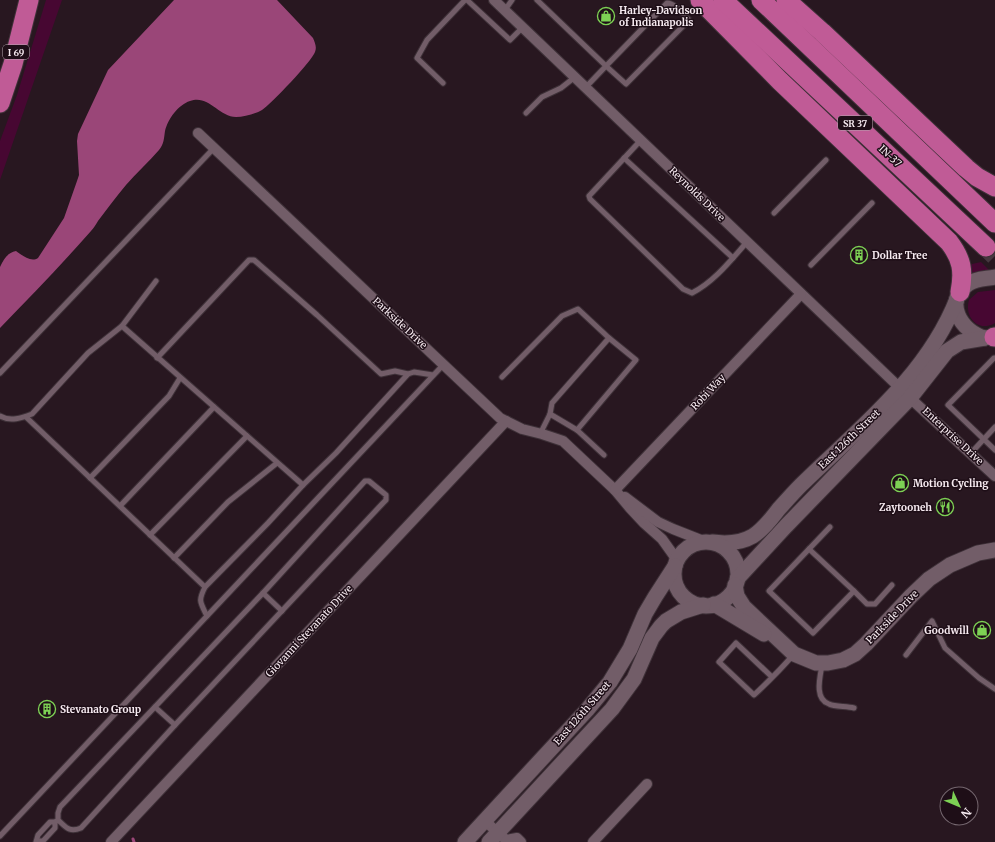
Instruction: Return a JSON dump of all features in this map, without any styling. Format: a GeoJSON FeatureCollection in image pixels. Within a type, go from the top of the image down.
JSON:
{"type":"FeatureCollection","features":[{"type":"Feature","properties":{"kind":"highway","name":"I 69"},"geometry":{"type":"LineString","coordinates":[[0,103],[13,64],[29,0]]}},
{"type":"Feature","properties":{"kind":"highway"},"geometry":{"type":"LineString","coordinates":[[700,0],[780,81],[949,242],[959,257],[962,267],[962,279],[959,295]]}},
{"type":"Feature","properties":{"kind":"highway","name":"IN-37"},"geometry":{"type":"LineString","coordinates":[[723,0],[986,247]]}},
{"type":"Feature","properties":{"kind":"highway","name":"SR 37"},"geometry":{"type":"LineString","coordinates":[[761,0],[995,223]]}},
{"type":"Feature","properties":{"kind":"highway"},"geometry":{"type":"LineString","coordinates":[[786,0],[966,168],[982,180],[995,187]]}},
{"type":"Feature","properties":{"kind":"main road"},"geometry":{"type":"LineString","coordinates":[[992,337],[972,332],[962,323],[957,309],[959,295],[964,287],[973,281],[995,277]]}},
{"type":"Feature","properties":{"kind":"main road","name":"East 126th Street"},"geometry":{"type":"LineString","coordinates":[[736,582],[905,393],[921,362],[950,316],[959,295]]}},
{"type":"Feature","properties":{"kind":"main road","name":"East 126th Street"},"geometry":{"type":"LineString","coordinates":[[709,542],[737,542],[759,532],[796,490],[905,393],[924,380],[940,359],[952,347],[965,341],[992,337]]}},
{"type":"Feature","properties":{"kind":"main road"},"geometry":{"type":"LineString","coordinates":[[709,542],[725,548],[734,559],[737,572],[736,582],[727,597],[709,605],[690,602],[680,592],[674,580],[676,563],[682,552],[697,543],[709,542]]}},
{"type":"Feature","properties":{"kind":"main road","name":"Parkside Drive"},"geometry":{"type":"LineString","coordinates":[[709,605],[805,659],[822,664],[843,660],[855,654],[866,644],[911,596],[930,579],[950,565],[978,553],[995,550]]}},
{"type":"Feature","properties":{"kind":"main road","name":"East 126th Street"},"geometry":{"type":"LineString","coordinates":[[464,842],[587,710],[610,682],[630,649],[654,597],[676,563]]}},
{"type":"Feature","properties":{"kind":"main road","name":"Parkside Drive"},"geometry":{"type":"LineString","coordinates":[[736,582],[737,596],[744,607],[791,651]]}},
{"type":"Feature","properties":{"kind":"main road","name":"East 126th Street"},"geometry":{"type":"LineString","coordinates":[[500,839],[612,709],[634,679],[649,644],[661,626],[666,621],[681,612],[709,605]]}},
{"type":"Feature","properties":{"kind":"street","name":"Reynolds Drive"},"geometry":{"type":"LineString","coordinates":[[494,0],[905,393]]}},
{"type":"Feature","properties":{"kind":"street","name":"Parkside Drive"},"geometry":{"type":"LineString","coordinates":[[198,133],[500,418],[522,429],[563,441],[615,490],[658,522],[709,542]]}},
{"type":"Feature","properties":{"kind":"street","name":"Robi Way"},"geometry":{"type":"LineString","coordinates":[[615,490],[801,294]]}},
{"type":"Feature","properties":{"kind":"street","name":"Enterprise Drive"},"geometry":{"type":"LineString","coordinates":[[905,393],[995,476]]}},
{"type":"Feature","properties":{"kind":"street","name":"Giovanni Stevanato Drive"},"geometry":{"type":"LineString","coordinates":[[111,842],[506,421]]}},
{"type":"Feature","properties":{"kind":"street","name":"Parkside Drive"},"geometry":{"type":"LineString","coordinates":[[615,490],[630,508],[662,539],[676,563]]}},
{"type":"Feature","properties":{"kind":"street"},"geometry":{"type":"LineString","coordinates":[[593,842],[648,784]]}},
{"type":"Feature","properties":{"kind":"street"},"geometry":{"type":"LineString","coordinates":[[485,821],[500,839],[517,838],[522,842]]}},
{"type":"Feature","properties":{"kind":"lane"},"geometry":{"type":"LineString","coordinates":[[443,83],[417,58],[427,40],[466,0],[510,40],[523,27]]}},
{"type":"Feature","properties":{"kind":"lane"},"geometry":{"type":"LineString","coordinates":[[505,10],[512,0]]}},
{"type":"Feature","properties":{"kind":"lane"},"geometry":{"type":"LineString","coordinates":[[537,0],[606,66],[626,84],[689,20],[674,5],[667,3],[606,66],[586,87]]}},
{"type":"Feature","properties":{"kind":"lane"},"geometry":{"type":"LineString","coordinates":[[526,113],[542,97],[561,88],[575,77]]}},
{"type":"Feature","properties":{"kind":"lane"},"geometry":{"type":"LineString","coordinates":[[641,140],[590,194],[590,199],[683,289],[692,293],[701,289],[747,242]]}},
{"type":"Feature","properties":{"kind":"lane"},"geometry":{"type":"LineString","coordinates":[[0,373],[214,148]]}},
{"type":"Feature","properties":{"kind":"lane"},"geometry":{"type":"LineString","coordinates":[[624,158],[733,258]]}},
{"type":"Feature","properties":{"kind":"lane"},"geometry":{"type":"LineString","coordinates":[[774,213],[826,160]]}},
{"type":"Feature","properties":{"kind":"lane"},"geometry":{"type":"LineString","coordinates":[[811,265],[872,202]]}},
{"type":"Feature","properties":{"kind":"lane"},"geometry":{"type":"LineString","coordinates":[[157,358],[249,260],[254,260],[318,315],[381,374],[395,371],[408,374]]}},
{"type":"Feature","properties":{"kind":"lane"},"geometry":{"type":"LineString","coordinates":[[0,416],[4,418],[20,419],[32,414],[88,353],[122,326],[156,281]]}},
{"type":"Feature","properties":{"kind":"lane"},"geometry":{"type":"LineString","coordinates":[[502,377],[562,316],[578,309],[609,338],[636,360],[577,430]]}},
{"type":"Feature","properties":{"kind":"lane"},"geometry":{"type":"LineString","coordinates":[[122,326],[303,485]]}},
{"type":"Feature","properties":{"kind":"lane"},"geometry":{"type":"LineString","coordinates":[[540,434],[550,414],[552,403],[609,338]]}},
{"type":"Feature","properties":{"kind":"lane"},"geometry":{"type":"LineString","coordinates":[[995,358],[948,405],[995,450]]}},
{"type":"Feature","properties":{"kind":"lane"},"geometry":{"type":"LineString","coordinates":[[0,836],[444,364]]}},
{"type":"Feature","properties":{"kind":"lane"},"geometry":{"type":"LineString","coordinates":[[207,616],[200,603],[200,597],[205,587],[303,485],[336,453],[408,374],[414,372],[433,376]]}},
{"type":"Feature","properties":{"kind":"lane"},"geometry":{"type":"LineString","coordinates":[[90,478],[169,396],[180,378]]}},
{"type":"Feature","properties":{"kind":"lane"},"geometry":{"type":"LineString","coordinates":[[120,506],[214,407]]}},
{"type":"Feature","properties":{"kind":"lane"},"geometry":{"type":"LineString","coordinates":[[550,414],[577,430],[604,455]]}},
{"type":"Feature","properties":{"kind":"lane"},"geometry":{"type":"LineString","coordinates":[[26,417],[205,587]]}},
{"type":"Feature","properties":{"kind":"lane"},"geometry":{"type":"LineString","coordinates":[[971,453],[995,427]]}},
{"type":"Feature","properties":{"kind":"lane"},"geometry":{"type":"LineString","coordinates":[[150,535],[246,436]]}},
{"type":"Feature","properties":{"kind":"lane"},"geometry":{"type":"LineString","coordinates":[[174,558],[228,502],[278,463]]}},
{"type":"Feature","properties":{"kind":"lane"},"geometry":{"type":"LineString","coordinates":[[36,841],[43,841],[55,828],[56,821],[60,807],[263,593],[365,482],[369,481],[386,495],[386,500],[81,828],[75,831],[69,830],[56,821]]}},
{"type":"Feature","properties":{"kind":"lane"},"geometry":{"type":"LineString","coordinates":[[830,528],[769,590],[814,633],[854,591]]}},
{"type":"Feature","properties":{"kind":"lane"},"geometry":{"type":"LineString","coordinates":[[809,549],[867,604],[875,604],[892,586]]}},
{"type":"Feature","properties":{"kind":"lane"},"geometry":{"type":"LineString","coordinates":[[263,593],[282,611]]}},
{"type":"Feature","properties":{"kind":"lane"},"geometry":{"type":"LineString","coordinates":[[906,655],[932,621],[945,648],[979,678],[995,689]]}},
{"type":"Feature","properties":{"kind":"lane"},"geometry":{"type":"LineString","coordinates":[[772,678],[736,643],[719,662],[754,695],[772,678],[791,651]]}},
{"type":"Feature","properties":{"kind":"lane"},"geometry":{"type":"LineString","coordinates":[[822,664],[819,680],[820,697],[824,702],[830,705],[854,708]]}},
{"type":"Feature","properties":{"kind":"lane"},"geometry":{"type":"LineString","coordinates":[[155,707],[175,726]]}},
{"type":"Feature","properties":{"kind":"shaded area"},"geometry":{"type":"Polygon","coordinates":[[[46,0],[62,0],[0,180],[0,141],[17,95],[46,0]]]}},
{"type":"Feature","properties":{"kind":"shaded area"},"geometry":{"type":"Polygon","coordinates":[[[174,0],[277,0],[313,38],[316,50],[307,64],[282,91],[267,106],[256,113],[239,117],[230,116],[202,100],[190,101],[181,106],[168,122],[161,148],[126,185],[93,229],[0,328],[1,264],[8,255],[16,251],[32,260],[38,258],[64,218],[79,175],[78,134],[108,70],[174,0]]]}},
{"type":"Feature","properties":{"kind":"shaded area"},"geometry":{"type":"Polygon","coordinates":[[[981,262],[989,270],[970,273],[969,267],[972,264],[981,262]]]}},
{"type":"Feature","properties":{"kind":"shaded area"},"geometry":{"type":"Polygon","coordinates":[[[995,290],[995,323],[989,326],[978,325],[974,322],[969,312],[969,300],[978,292],[995,290]]]}},
{"type":"Feature","properties":{"kind":"tunnel"},"geometry":{"type":"LineString","coordinates":[[986,247],[995,256]]}},
{"type":"Feature","properties":{"kind":"place","name":"Harley-Davidson of Indianapolis"},"geometry":{"type":"Point","coordinates":[606,16]}},
{"type":"Feature","properties":{"kind":"place","name":"Dollar Tree"},"geometry":{"type":"Point","coordinates":[859,255]}},
{"type":"Feature","properties":{"kind":"place","name":"Motion Cycling"},"geometry":{"type":"Point","coordinates":[900,483]}},
{"type":"Feature","properties":{"kind":"place","name":"Zaytooneh"},"geometry":{"type":"Point","coordinates":[945,507]}},
{"type":"Feature","properties":{"kind":"place","name":"Goodwill"},"geometry":{"type":"Point","coordinates":[982,630]}},
{"type":"Feature","properties":{"kind":"place","name":"Stevanato Group"},"geometry":{"type":"Point","coordinates":[47,709]}}]}
